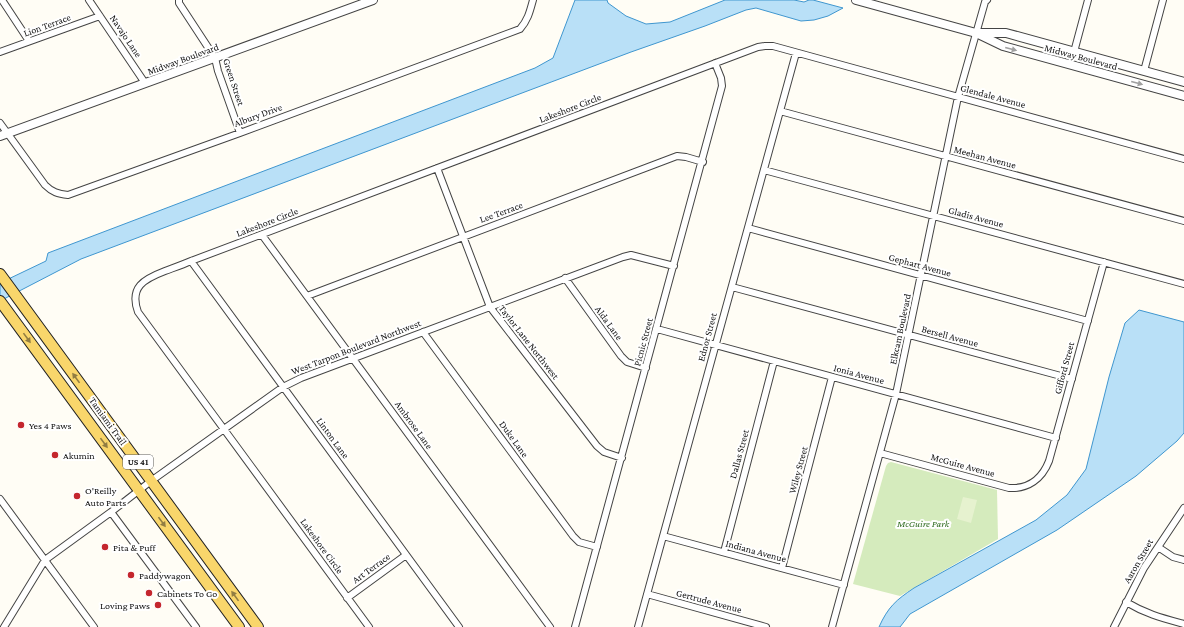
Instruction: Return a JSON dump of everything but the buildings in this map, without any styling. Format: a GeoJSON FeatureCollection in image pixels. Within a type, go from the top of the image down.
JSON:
{"type":"FeatureCollection","features":[{"type":"Feature","properties":{"kind":"main road","name":"Tamiami Trail"},"geometry":{"type":"LineString","coordinates":[[1,275],[258,627]]}},
{"type":"Feature","properties":{"kind":"main road","name":"Tamiami Trail"},"geometry":{"type":"LineString","coordinates":[[2,304],[239,627]]}},
{"type":"Feature","properties":{"kind":"street"},"geometry":{"type":"LineString","coordinates":[[2,0],[30,42]]}},
{"type":"Feature","properties":{"kind":"street","name":"Navajo Lane"},"geometry":{"type":"LineString","coordinates":[[89,0],[145,83]]}},
{"type":"Feature","properties":{"kind":"street","name":"Green Street"},"geometry":{"type":"LineString","coordinates":[[179,0],[179,3],[215,58],[218,71],[240,132]]}},
{"type":"Feature","properties":{"kind":"street","name":"Midway Boulevard"},"geometry":{"type":"LineString","coordinates":[[4,135],[373,0]]}},
{"type":"Feature","properties":{"kind":"street","name":"Albury Drive"},"geometry":{"type":"LineString","coordinates":[[0,123],[4,135],[45,185],[51,191],[68,195],[520,29],[526,23],[534,0]]}},
{"type":"Feature","properties":{"kind":"street","name":"Midway Boulevard"},"geometry":{"type":"LineString","coordinates":[[856,0],[976,33],[1003,46],[1184,96]]}},
{"type":"Feature","properties":{"kind":"street","name":"Elkcam Boulevard"},"geometry":{"type":"LineString","coordinates":[[832,627],[896,394],[958,97],[985,2],[987,0]]}},
{"type":"Feature","properties":{"kind":"street"},"geometry":{"type":"LineString","coordinates":[[1074,52],[1088,0]]}},
{"type":"Feature","properties":{"kind":"street"},"geometry":{"type":"LineString","coordinates":[[1144,71],[1163,0]]}},
{"type":"Feature","properties":{"kind":"street","name":"Lion Terrace"},"geometry":{"type":"LineString","coordinates":[[0,52],[100,16]]}},
{"type":"Feature","properties":{"kind":"street","name":"Midway Boulevard"},"geometry":{"type":"LineString","coordinates":[[976,33],[1006,33],[1184,82]]}},
{"type":"Feature","properties":{"kind":"street","name":"Lakeshore Circle"},"geometry":{"type":"LineString","coordinates":[[369,627],[138,312],[135,304],[135,296],[143,281],[191,261],[758,47],[773,46],[796,53]]}},
{"type":"Feature","properties":{"kind":"street","name":"Glendale Avenue"},"geometry":{"type":"LineString","coordinates":[[796,53],[1184,159]]}},
{"type":"Feature","properties":{"kind":"street","name":"Ednor Street"},"geometry":{"type":"LineString","coordinates":[[638,627],[796,53]]}},
{"type":"Feature","properties":{"kind":"street","name":"Picnic Street"},"geometry":{"type":"LineString","coordinates":[[575,627],[703,162],[722,86],[721,78],[715,63]]}},
{"type":"Feature","properties":{"kind":"street","name":"Meehan Avenue"},"geometry":{"type":"LineString","coordinates":[[780,111],[1184,221]]}},
{"type":"Feature","properties":{"kind":"street","name":"Lee Terrace"},"geometry":{"type":"LineString","coordinates":[[307,296],[677,156],[703,162]]}},
{"type":"Feature","properties":{"kind":"street","name":"Taylor Lane Northwest"},"geometry":{"type":"LineString","coordinates":[[437,168],[490,307],[597,446],[604,452],[622,458]]}},
{"type":"Feature","properties":{"kind":"street","name":"Gladis Avenue"},"geometry":{"type":"LineString","coordinates":[[764,170],[1184,284]]}},
{"type":"Feature","properties":{"kind":"street","name":"Gephart Avenue"},"geometry":{"type":"LineString","coordinates":[[748,228],[1088,321]]}},
{"type":"Feature","properties":{"kind":"street","name":"Ambrose Lane"},"geometry":{"type":"LineString","coordinates":[[262,235],[550,627]]}},
{"type":"Feature","properties":{"kind":"street","name":"West Tarpon Boulevard Northwest"},"geometry":{"type":"LineString","coordinates":[[4,627],[45,560],[151,481],[283,387],[301,378],[623,256],[631,255],[674,266]]}},
{"type":"Feature","properties":{"kind":"street","name":"Linton Lane"},"geometry":{"type":"LineString","coordinates":[[191,261],[459,627]]}},
{"type":"Feature","properties":{"kind":"street","name":"Gifford Street"},"geometry":{"type":"LineString","coordinates":[[1040,477],[1047,468],[1056,438],[1104,262]]}},
{"type":"Feature","properties":{"kind":"street","name":"Alda Lane"},"geometry":{"type":"LineString","coordinates":[[565,278],[621,356],[627,362],[646,368]]}},
{"type":"Feature","properties":{"kind":"street","name":"Bersell Avenue"},"geometry":{"type":"LineString","coordinates":[[732,287],[1072,379]]}},
{"type":"Feature","properties":{"kind":"street","name":"Ionia Avenue"},"geometry":{"type":"LineString","coordinates":[[657,329],[1056,438]]}},
{"type":"Feature","properties":{"kind":"street","name":"Duke Lane"},"geometry":{"type":"LineString","coordinates":[[423,332],[573,536],[579,542],[597,547]]}},
{"type":"Feature","properties":{"kind":"street","name":"Dallas Street"},"geometry":{"type":"LineString","coordinates":[[724,552],[774,361]]}},
{"type":"Feature","properties":{"kind":"street","name":"Wiley Street"},"geometry":{"type":"LineString","coordinates":[[782,568],[832,377]]}},
{"type":"Feature","properties":{"kind":"street","name":"McGuire Avenue"},"geometry":{"type":"LineString","coordinates":[[880,453],[1009,488],[1024,487],[1040,477]]}},
{"type":"Feature","properties":{"kind":"street"},"geometry":{"type":"LineString","coordinates":[[0,499],[93,627]]}},
{"type":"Feature","properties":{"kind":"street","name":"Aaron Street"},"geometry":{"type":"LineString","coordinates":[[1114,627],[1144,568],[1184,508]]}},
{"type":"Feature","properties":{"kind":"street"},"geometry":{"type":"LineString","coordinates":[[111,512],[196,627]]}},
{"type":"Feature","properties":{"kind":"street","name":"Indiana Avenue"},"geometry":{"type":"LineString","coordinates":[[663,536],[844,585]]}},
{"type":"Feature","properties":{"kind":"street"},"geometry":{"type":"LineString","coordinates":[[1158,547],[1173,557],[1184,560]]}},
{"type":"Feature","properties":{"kind":"street","name":"Art Terrace"},"geometry":{"type":"LineString","coordinates":[[347,598],[406,555]]}},
{"type":"Feature","properties":{"kind":"street","name":"Gertrude Avenue"},"geometry":{"type":"LineString","coordinates":[[647,594],[766,627]]}},
{"type":"Feature","properties":{"kind":"street"},"geometry":{"type":"LineString","coordinates":[[1126,602],[1146,613],[1184,624]]}},
{"type":"Feature","properties":{"kind":"green space","name":"McGuire Park"},"geometry":{"type":"Polygon","coordinates":[[[891,462],[997,490],[998,539],[900,596],[853,584],[886,466],[891,462]]]}},
{"type":"Feature","properties":{"kind":"green space"},"geometry":{"type":"Polygon","coordinates":[[[963,497],[977,500],[971,523],[957,519],[963,497]]]}},
{"type":"Feature","properties":{"kind":"water"},"geometry":{"type":"Polygon","coordinates":[[[575,0],[607,0],[608,3],[626,16],[646,24],[670,22],[725,0],[794,0],[804,2],[813,0],[843,8],[828,16],[814,20],[801,21],[756,8],[746,10],[81,259],[0,301],[0,283],[46,261],[48,253],[535,68],[553,58],[575,0]]]}},
{"type":"Feature","properties":{"kind":"water"},"geometry":{"type":"Polygon","coordinates":[[[1139,310],[1184,322],[1184,433],[1177,441],[1136,476],[1057,530],[910,614],[900,627],[879,627],[889,609],[897,600],[908,592],[1036,520],[1067,495],[1086,469],[1109,377],[1125,323],[1139,310]]]}},
{"type":"Feature","properties":{"kind":"place","name":"Yes 4 Paws"},"geometry":{"type":"Point","coordinates":[21,425]}},
{"type":"Feature","properties":{"kind":"place","name":"Akumin"},"geometry":{"type":"Point","coordinates":[55,455]}},
{"type":"Feature","properties":{"kind":"place","name":"O'Reilly Auto Parts"},"geometry":{"type":"Point","coordinates":[77,496]}},
{"type":"Feature","properties":{"kind":"place","name":"Pita & Puff"},"geometry":{"type":"Point","coordinates":[105,547]}},
{"type":"Feature","properties":{"kind":"place","name":"Paddywagon"},"geometry":{"type":"Point","coordinates":[131,575]}},
{"type":"Feature","properties":{"kind":"place","name":"Cabinets To Go"},"geometry":{"type":"Point","coordinates":[149,593]}},
{"type":"Feature","properties":{"kind":"place","name":"Loving Paws"},"geometry":{"type":"Point","coordinates":[158,605]}}]}
